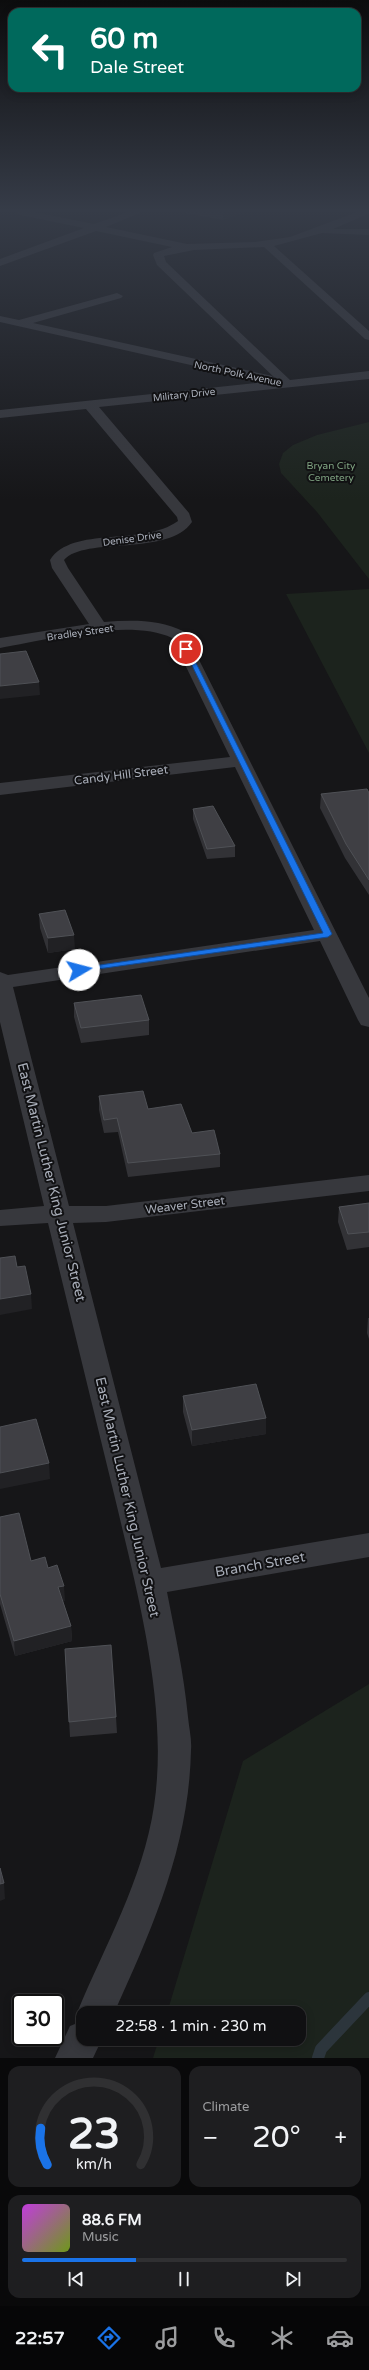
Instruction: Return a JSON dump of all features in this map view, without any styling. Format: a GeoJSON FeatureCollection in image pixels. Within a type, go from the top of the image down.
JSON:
{"type":"FeatureCollection","features":[{"type":"Feature","properties":{"kind":"street"},"geometry":{"type":"LineString","coordinates":[[20,323],[74,308]]}},
{"type":"Feature","properties":{"kind":"street"},"geometry":{"type":"LineString","coordinates":[[210,308],[288,384]]}},
{"type":"Feature","properties":{"kind":"street"},"geometry":{"type":"LineString","coordinates":[[337,308],[369,337]]}},
{"type":"Feature","properties":{"kind":"street","name":"North Polk Avenue"},"geometry":{"type":"LineString","coordinates":[[0,319],[288,384]]}},
{"type":"Feature","properties":{"kind":"street","name":"Military Drive"},"geometry":{"type":"LineString","coordinates":[[0,414],[369,375]]}},
{"type":"Feature","properties":{"kind":"street","name":"Denise Drive"},"geometry":{"type":"LineString","coordinates":[[89,404],[184,516],[185,522],[176,529],[157,536],[76,547],[67,549],[60,555],[57,560],[60,568],[100,628]]}},
{"type":"Feature","properties":{"kind":"street","name":"Bradley Street"},"geometry":{"type":"LineString","coordinates":[[0,643],[100,628],[144,624],[161,626],[173,630],[179,635],[241,761]]}},
{"type":"Feature","properties":{"kind":"street"},"geometry":{"type":"LineString","coordinates":[[241,761],[328,934],[369,1020]]}},
{"type":"Feature","properties":{"kind":"street","name":"Candy Hill Street"},"geometry":{"type":"LineString","coordinates":[[0,789],[241,761]]}},
{"type":"Feature","properties":{"kind":"street"},"geometry":{"type":"LineString","coordinates":[[0,980],[328,934]]}},
{"type":"Feature","properties":{"kind":"street","name":"East Martin Luther King Junior Street"},"geometry":{"type":"LineString","coordinates":[[0,980],[60,1214],[150,1582],[169,1687],[175,1749],[171,1807],[155,1871],[137,1923],[98,2006]]}},
{"type":"Feature","properties":{"kind":"street","name":"Weaver Street"},"geometry":{"type":"LineString","coordinates":[[0,1218],[60,1214],[106,1214],[369,1183]]}},
{"type":"Feature","properties":{"kind":"street","name":"Branch Street"},"geometry":{"type":"LineString","coordinates":[[150,1582],[369,1545]]}},
{"type":"Feature","properties":{"kind":"street"},"geometry":{"type":"LineString","coordinates":[[74,2058],[80,2046]]}},
{"type":"Feature","properties":{"kind":"green space","name":"Bryan City Cemetery"},"geometry":{"type":"Polygon","coordinates":[[[369,422],[369,579],[317,512],[281,473],[279,464],[283,453],[293,445],[317,435],[369,422]]]}},
{"type":"Feature","properties":{"kind":"green space"},"geometry":{"type":"Polygon","coordinates":[[[369,589],[369,753],[286,594],[369,589]]]}},
{"type":"Feature","properties":{"kind":"green space"},"geometry":{"type":"Polygon","coordinates":[[[369,1684],[369,2058],[153,2058],[157,2046],[306,2046],[306,2006],[169,2006],[243,1761],[369,1684]]]}},
{"type":"Feature","properties":{"kind":"building"},"geometry":{"type":"Polygon","coordinates":[[[26,651],[39,682],[0,686],[0,654],[26,651]]]}},
{"type":"Feature","properties":{"kind":"building"},"geometry":{"type":"Polygon","coordinates":[[[367,789],[369,793],[369,880],[346,844],[321,794],[367,789]]]}},
{"type":"Feature","properties":{"kind":"building"},"geometry":{"type":"Polygon","coordinates":[[[213,806],[235,846],[207,849],[193,809],[213,806]]]}},
{"type":"Feature","properties":{"kind":"building"},"geometry":{"type":"Polygon","coordinates":[[[65,910],[74,935],[48,938],[39,914],[65,910]]]}},
{"type":"Feature","properties":{"kind":"building"},"geometry":{"type":"Polygon","coordinates":[[[141,995],[149,1020],[81,1028],[74,1003],[141,995]]]}},
{"type":"Feature","properties":{"kind":"building"},"geometry":{"type":"Polygon","coordinates":[[[143,1091],[148,1109],[181,1104],[192,1133],[214,1130],[220,1154],[128,1163],[117,1118],[104,1120],[99,1096],[143,1091]]]}},
{"type":"Feature","properties":{"kind":"building"},"geometry":{"type":"Polygon","coordinates":[[[369,1203],[369,1232],[348,1234],[339,1207],[369,1203]]]}},
{"type":"Feature","properties":{"kind":"building"},"geometry":{"type":"Polygon","coordinates":[[[15,1256],[17,1267],[25,1266],[31,1294],[0,1299],[0,1258],[15,1256]]]}},
{"type":"Feature","properties":{"kind":"building"},"geometry":{"type":"Polygon","coordinates":[[[256,1384],[266,1418],[192,1430],[183,1396],[256,1384]]]}},
{"type":"Feature","properties":{"kind":"building"},"geometry":{"type":"Polygon","coordinates":[[[36,1419],[49,1463],[0,1473],[0,1427],[36,1419]]]}},
{"type":"Feature","properties":{"kind":"building"},"geometry":{"type":"Polygon","coordinates":[[[19,1513],[31,1561],[45,1557],[48,1568],[57,1565],[64,1586],[58,1587],[71,1626],[14,1641],[0,1594],[0,1517],[19,1513]]]}},
{"type":"Feature","properties":{"kind":"building"},"geometry":{"type":"Polygon","coordinates":[[[111,1645],[116,1717],[69,1722],[65,1649],[111,1645]]]}},
{"type":"Feature","properties":{"kind":"building"},"geometry":{"type":"Polygon","coordinates":[[[0,1868],[4,1883],[0,1884],[0,1868]]]}},
{"type":"Feature","properties":{"kind":"waterway"},"geometry":{"type":"LineString","coordinates":[[318,2058],[321,2049],[369,1998]]}},
{"type":"Feature","properties":{"kind":"route"},"geometry":{"type":"LineString","coordinates":[[79,970],[328,934],[186,649]]}}]}
